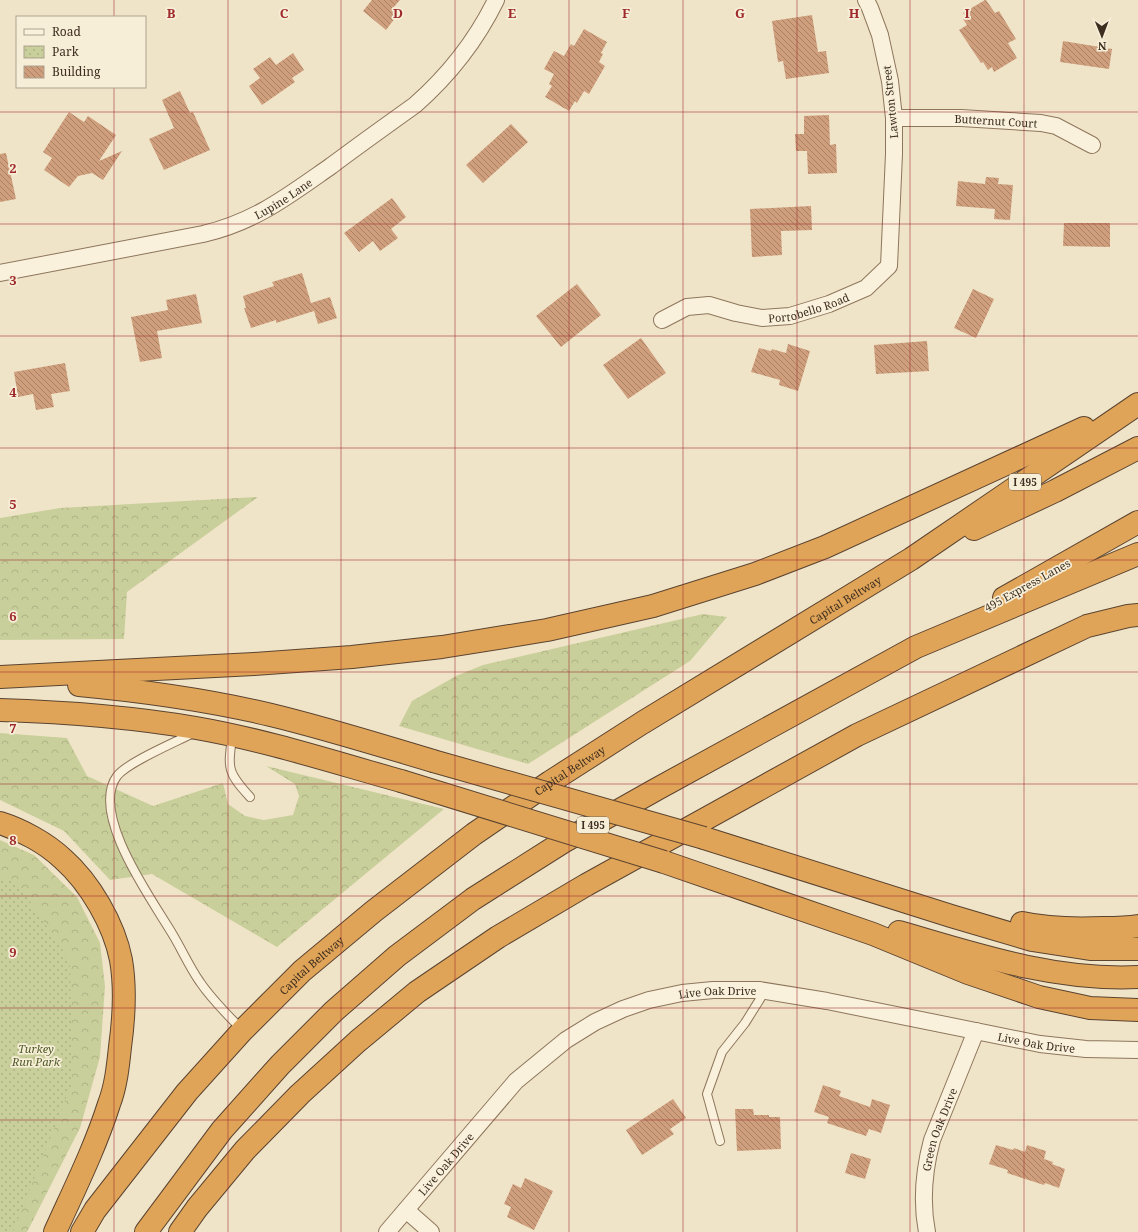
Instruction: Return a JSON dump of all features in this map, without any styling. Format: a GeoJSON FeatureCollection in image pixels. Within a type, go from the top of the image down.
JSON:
{"type":"FeatureCollection","features":[{"type":"Feature","properties":{"kind":"highway","name":"Capital Beltway"},"geometry":{"type":"LineString","coordinates":[[82,1232],[95,1210],[178,1103],[242,1031],[302,971],[374,911],[474,834],[550,782],[642,723],[911,559],[1138,404]]}},
{"type":"Feature","properties":{"kind":"highway"},"geometry":{"type":"LineString","coordinates":[[0,679],[352,658],[442,647],[547,630],[653,606],[755,574],[825,547],[1138,404]]}},
{"type":"Feature","properties":{"kind":"highway"},"geometry":{"type":"LineString","coordinates":[[911,559],[1055,491],[1138,448]]}},
{"type":"Feature","properties":{"kind":"highway","name":"495 Express Lanes"},"geometry":{"type":"LineString","coordinates":[[916,647],[1138,522]]}},
{"type":"Feature","properties":{"kind":"highway","name":"I 495"},"geometry":{"type":"LineString","coordinates":[[146,1232],[222,1130],[280,1065],[334,1011],[410,947],[473,899],[563,842],[916,647],[1138,554]]}},
{"type":"Feature","properties":{"kind":"highway"},"geometry":{"type":"LineString","coordinates":[[180,1232],[196,1208],[245,1150],[300,1094],[358,1041],[417,992],[498,938],[586,885],[857,735],[1087,626],[1138,615]]}},
{"type":"Feature","properties":{"kind":"highway"},"geometry":{"type":"LineString","coordinates":[[0,679],[129,690],[201,701],[271,715],[704,838],[1037,926],[1081,929],[1129,928],[1138,926]]}},
{"type":"Feature","properties":{"kind":"highway"},"geometry":{"type":"LineString","coordinates":[[0,710],[60,712],[129,718],[201,729],[268,744],[401,781],[664,862],[970,953],[1049,972],[1116,978],[1138,977]]}},
{"type":"Feature","properties":{"kind":"highway"},"geometry":{"type":"LineString","coordinates":[[0,823],[14,828],[63,858],[86,885],[102,910],[113,934],[121,959],[124,989],[124,1021],[117,1070],[110,1103],[55,1232]]}},
{"type":"Feature","properties":{"kind":"highway"},"geometry":{"type":"LineString","coordinates":[[704,838],[943,914],[1032,940],[1090,949],[1138,949]]}},
{"type":"Feature","properties":{"kind":"highway"},"geometry":{"type":"LineString","coordinates":[[664,862],[873,934],[968,973],[1040,997],[1090,1008],[1138,1010]]}},
{"type":"Feature","properties":{"kind":"street","name":"Lupine Lane"},"geometry":{"type":"LineString","coordinates":[[0,273],[203,234],[226,228],[255,216],[296,190],[415,105],[435,87],[457,62],[473,40],[496,0]]}},
{"type":"Feature","properties":{"kind":"street","name":"Lawton Street"},"geometry":{"type":"LineString","coordinates":[[866,0],[880,35],[890,81],[894,118],[892,207]]}},
{"type":"Feature","properties":{"kind":"street","name":"Butternut Court"},"geometry":{"type":"LineString","coordinates":[[894,118],[961,118],[1041,123],[1056,126],[1092,145]]}},
{"type":"Feature","properties":{"kind":"street","name":"Portobello Road"},"geometry":{"type":"LineString","coordinates":[[662,320],[687,307],[709,305],[736,313],[762,318],[790,316],[830,304],[866,288],[889,266],[892,207]]}},
{"type":"Feature","properties":{"kind":"street","name":"Live Oak Drive"},"geometry":{"type":"LineString","coordinates":[[387,1232],[516,1081],[551,1051],[584,1029],[622,1009],[649,1000],[682,993],[713,990],[765,991],[827,1001],[1040,1044],[1086,1049],[1138,1050]]}},
{"type":"Feature","properties":{"kind":"street","name":"Green Oak Drive"},"geometry":{"type":"LineString","coordinates":[[927,1232],[924,1218],[924,1186],[928,1155],[932,1140],[976,1031]]}},
{"type":"Feature","properties":{"kind":"street"},"geometry":{"type":"LineString","coordinates":[[406,1210],[431,1232]]}},
{"type":"Feature","properties":{"kind":"lane"},"geometry":{"type":"LineString","coordinates":[[201,729],[144,757],[117,776],[112,787],[110,798],[111,812],[114,828],[120,843],[137,876],[199,981],[242,1031]]}},
{"type":"Feature","properties":{"kind":"lane"},"geometry":{"type":"LineString","coordinates":[[232,736],[229,767],[240,787],[250,797]]}},
{"type":"Feature","properties":{"kind":"lane"},"geometry":{"type":"LineString","coordinates":[[720,1141],[707,1094],[722,1052],[745,1023],[765,991]]}},
{"type":"Feature","properties":{"kind":"green space"},"geometry":{"type":"Polygon","coordinates":[[[258,497],[127,592],[124,639],[0,640],[0,518],[60,508],[258,497]]]}},
{"type":"Feature","properties":{"kind":"green space"},"geometry":{"type":"Polygon","coordinates":[[[703,614],[727,617],[690,661],[528,764],[399,726],[412,701],[456,676],[483,665],[703,614]]]}},
{"type":"Feature","properties":{"kind":"green space"},"geometry":{"type":"Polygon","coordinates":[[[0,733],[67,738],[87,776],[153,806],[223,783],[228,804],[245,816],[264,820],[293,815],[299,796],[295,784],[266,766],[444,809],[277,947],[152,874],[110,880],[64,831],[0,800],[0,733]]]}},
{"type":"Feature","properties":{"kind":"green space","name":"Turkey Run Park"},"geometry":{"type":"Polygon","coordinates":[[[0,840],[34,855],[77,897],[100,943],[105,986],[100,1057],[80,1128],[27,1232],[0,1232],[0,840]]]}},
{"type":"Feature","properties":{"kind":"green space","name":"Turkey Run Park"},"geometry":{"type":"Polygon","coordinates":[[[0,877],[17,882],[70,961],[72,1083],[13,1232],[0,1232],[0,877]]]}},
{"type":"Feature","properties":{"kind":"building"},"geometry":{"type":"Polygon","coordinates":[[[372,0],[400,0],[393,8],[399,13],[386,30],[363,11],[372,0]]]}},
{"type":"Feature","properties":{"kind":"building"},"geometry":{"type":"Polygon","coordinates":[[[985,0],[995,13],[999,11],[1016,39],[1008,43],[1017,58],[994,72],[992,67],[988,70],[983,62],[981,63],[959,30],[967,25],[963,19],[966,17],[963,13],[985,0]]]}},
{"type":"Feature","properties":{"kind":"building"},"geometry":{"type":"Polygon","coordinates":[[[812,15],[818,52],[826,51],[829,73],[786,79],[783,61],[778,62],[772,21],[812,15]]]}},
{"type":"Feature","properties":{"kind":"building"},"geometry":{"type":"Polygon","coordinates":[[[584,29],[607,42],[601,53],[603,54],[599,62],[605,66],[589,94],[584,91],[577,103],[575,101],[569,111],[545,97],[552,86],[549,84],[554,74],[544,69],[554,51],[564,56],[571,44],[574,46],[584,29]]]}},
{"type":"Feature","properties":{"kind":"building"},"geometry":{"type":"Polygon","coordinates":[[[1063,41],[1112,49],[1109,69],[1060,62],[1063,41]]]}},
{"type":"Feature","properties":{"kind":"building"},"geometry":{"type":"Polygon","coordinates":[[[293,53],[304,70],[292,78],[295,82],[262,105],[249,86],[260,78],[253,69],[270,57],[276,65],[293,53]]]}},
{"type":"Feature","properties":{"kind":"building"},"geometry":{"type":"Polygon","coordinates":[[[180,91],[190,113],[193,112],[210,150],[164,170],[149,139],[174,128],[162,100],[180,91]]]}},
{"type":"Feature","properties":{"kind":"building"},"geometry":{"type":"Polygon","coordinates":[[[69,112],[84,122],[88,116],[116,135],[99,161],[122,151],[103,180],[92,173],[78,176],[69,187],[44,170],[52,158],[43,152],[69,112]]]}},
{"type":"Feature","properties":{"kind":"building"},"geometry":{"type":"Polygon","coordinates":[[[829,115],[830,145],[836,144],[837,173],[808,174],[807,151],[796,151],[795,134],[804,134],[804,116],[829,115]]]}},
{"type":"Feature","properties":{"kind":"building"},"geometry":{"type":"Polygon","coordinates":[[[511,124],[528,142],[483,183],[466,165],[511,124]]]}},
{"type":"Feature","properties":{"kind":"building"},"geometry":{"type":"Polygon","coordinates":[[[6,153],[16,199],[0,202],[0,154],[6,153]]]}},
{"type":"Feature","properties":{"kind":"building"},"geometry":{"type":"Polygon","coordinates":[[[986,177],[999,178],[998,184],[1013,185],[1010,220],[994,219],[995,209],[956,206],[958,181],[985,184],[986,177]]]}},
{"type":"Feature","properties":{"kind":"building"},"geometry":{"type":"Polygon","coordinates":[[[392,198],[406,217],[391,229],[398,238],[380,251],[373,241],[359,252],[344,233],[392,198]]]}},
{"type":"Feature","properties":{"kind":"building"},"geometry":{"type":"Polygon","coordinates":[[[811,206],[812,230],[781,231],[782,255],[752,257],[750,209],[811,206]]]}},
{"type":"Feature","properties":{"kind":"building"},"geometry":{"type":"Polygon","coordinates":[[[1064,223],[1110,223],[1110,247],[1063,246],[1064,223]]]}},
{"type":"Feature","properties":{"kind":"building"},"geometry":{"type":"Polygon","coordinates":[[[302,273],[311,303],[330,297],[337,318],[318,324],[314,311],[276,323],[276,320],[251,328],[244,308],[246,308],[243,296],[274,286],[272,282],[302,273]]]}},
{"type":"Feature","properties":{"kind":"building"},"geometry":{"type":"Polygon","coordinates":[[[577,284],[601,315],[561,347],[536,316],[577,284]]]}},
{"type":"Feature","properties":{"kind":"building"},"geometry":{"type":"Polygon","coordinates":[[[973,289],[994,299],[976,338],[954,328],[973,289]]]}},
{"type":"Feature","properties":{"kind":"building"},"geometry":{"type":"Polygon","coordinates":[[[196,294],[202,323],[157,331],[162,358],[140,362],[131,317],[168,310],[166,300],[196,294]]]}},
{"type":"Feature","properties":{"kind":"building"},"geometry":{"type":"Polygon","coordinates":[[[641,338],[666,373],[628,399],[603,365],[641,338]]]}},
{"type":"Feature","properties":{"kind":"building"},"geometry":{"type":"Polygon","coordinates":[[[927,341],[929,371],[876,374],[874,345],[927,341]]]}},
{"type":"Feature","properties":{"kind":"building"},"geometry":{"type":"Polygon","coordinates":[[[788,344],[810,351],[798,391],[779,385],[780,380],[751,372],[759,348],[771,351],[772,349],[786,353],[788,344]]]}},
{"type":"Feature","properties":{"kind":"building"},"geometry":{"type":"Polygon","coordinates":[[[65,363],[70,391],[51,394],[54,407],[36,410],[33,394],[18,397],[14,372],[65,363]]]}},
{"type":"Feature","properties":{"kind":"building"},"geometry":{"type":"Polygon","coordinates":[[[823,1085],[841,1091],[839,1096],[870,1107],[872,1099],[890,1105],[881,1133],[869,1129],[866,1136],[827,1123],[829,1117],[814,1112],[823,1085]]]}},
{"type":"Feature","properties":{"kind":"building"},"geometry":{"type":"Polygon","coordinates":[[[673,1099],[686,1118],[670,1129],[674,1134],[642,1155],[626,1130],[673,1099]]]}},
{"type":"Feature","properties":{"kind":"building"},"geometry":{"type":"Polygon","coordinates":[[[735,1109],[753,1109],[754,1115],[780,1117],[781,1149],[737,1151],[735,1109]]]}},
{"type":"Feature","properties":{"kind":"building"},"geometry":{"type":"Polygon","coordinates":[[[996,1145],[1013,1150],[1014,1148],[1025,1152],[1027,1145],[1046,1151],[1044,1159],[1065,1169],[1059,1188],[1045,1183],[1044,1185],[1007,1173],[1008,1170],[989,1164],[996,1145]]]}},
{"type":"Feature","properties":{"kind":"building"},"geometry":{"type":"Polygon","coordinates":[[[851,1153],[871,1159],[865,1179],[845,1173],[851,1153]]]}},
{"type":"Feature","properties":{"kind":"building"},"geometry":{"type":"Polygon","coordinates":[[[525,1178],[553,1191],[534,1230],[507,1217],[511,1207],[504,1204],[513,1184],[521,1188],[525,1178]]]}}]}
